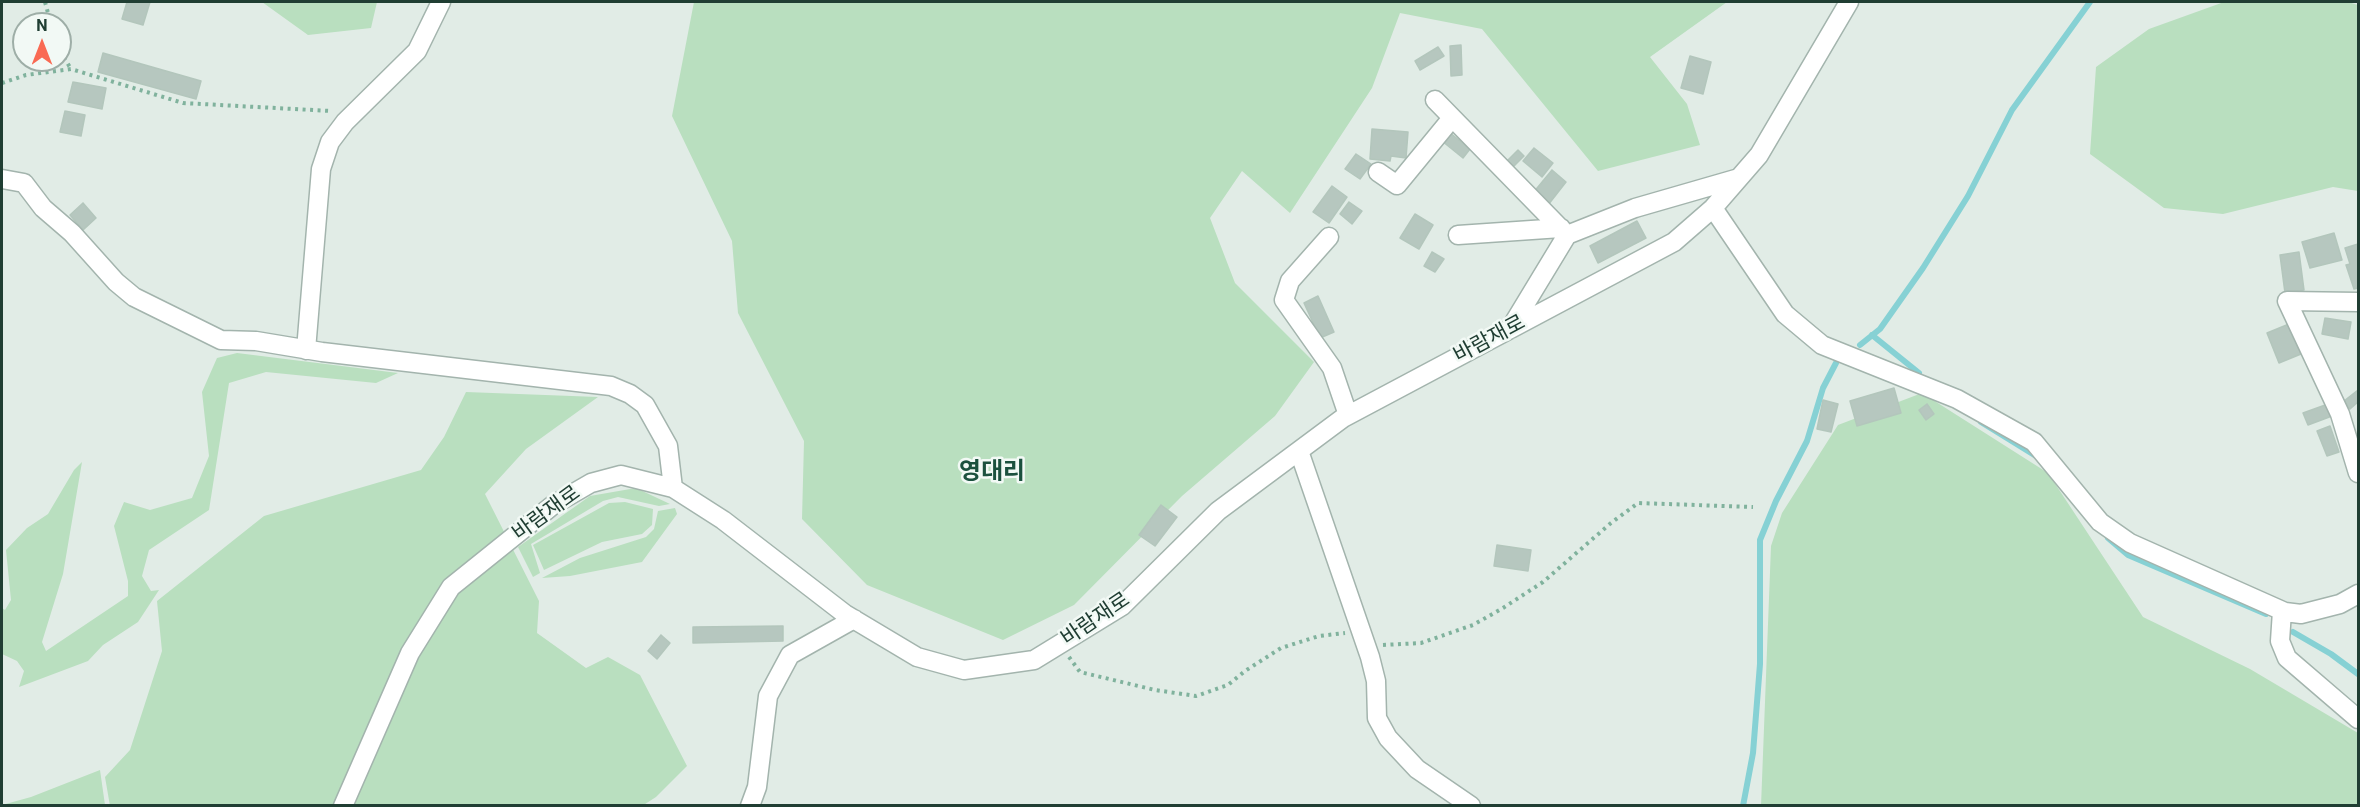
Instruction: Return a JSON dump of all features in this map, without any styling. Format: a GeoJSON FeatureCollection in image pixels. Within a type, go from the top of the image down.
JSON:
{"type":"FeatureCollection","features":[{"type":"Feature","properties":{"kind":"street"},"geometry":{"type":"LineString","coordinates":[[306,350],[321,169],[330,142],[356,112],[417,51],[441,2]]}},
{"type":"Feature","properties":{"kind":"street","name":"바람재로"},"geometry":{"type":"LineString","coordinates":[[344,806],[410,652],[451,587],[553,505],[591,483],[621,475],[673,488],[723,520],[854,620],[917,657],[964,670],[1034,660],[1122,606],[1218,511],[1348,415],[1674,242],[1713,208],[1759,155],[1849,2]]}},
{"type":"Feature","properties":{"kind":"street"},"geometry":{"type":"LineString","coordinates":[[1435,100],[1564,231]]}},
{"type":"Feature","properties":{"kind":"street"},"geometry":{"type":"LineString","coordinates":[[1378,172],[1397,184],[1452,118]]}},
{"type":"Feature","properties":{"kind":"street"},"geometry":{"type":"LineString","coordinates":[[1458,235],[1564,231],[1739,178]]}},
{"type":"Feature","properties":{"kind":"street"},"geometry":{"type":"LineString","coordinates":[[2,179],[24,183],[44,208],[72,233],[116,282],[134,297],[221,340],[256,341],[306,350],[611,386],[630,394],[645,405],[668,446],[673,488]]}},
{"type":"Feature","properties":{"kind":"street"},"geometry":{"type":"LineString","coordinates":[[1713,208],[1785,314],[1822,345],[1957,399],[2034,442],[2100,522],[2130,543],[2282,611],[2301,614],[2340,604],[2358,594]]}},
{"type":"Feature","properties":{"kind":"street"},"geometry":{"type":"LineString","coordinates":[[1510,330],[1564,231]]}},
{"type":"Feature","properties":{"kind":"street"},"geometry":{"type":"LineString","coordinates":[[1329,237],[1290,281],[1284,300],[1332,368],[1348,415]]}},
{"type":"Feature","properties":{"kind":"street"},"geometry":{"type":"LineString","coordinates":[[2358,302],[2287,302],[2340,414],[2358,473]]}},
{"type":"Feature","properties":{"kind":"street"},"geometry":{"type":"LineString","coordinates":[[1299,451],[1364,638],[1376,681],[1377,718],[1388,738],[1417,770],[1471,806]]}},
{"type":"Feature","properties":{"kind":"street"},"geometry":{"type":"LineString","coordinates":[[2282,611],[2280,641],[2287,658],[2358,719]]}},
{"type":"Feature","properties":{"kind":"street"},"geometry":{"type":"LineString","coordinates":[[750,806],[757,787],[768,696],[790,655],[854,620]]}},
{"type":"Feature","properties":{"kind":"path"},"geometry":{"type":"LineString","coordinates":[[72,69],[183,103],[356,112]]}},
{"type":"Feature","properties":{"kind":"path"},"geometry":{"type":"LineString","coordinates":[[2,83],[26,75],[48,72]]}},
{"type":"Feature","properties":{"kind":"path"},"geometry":{"type":"LineString","coordinates":[[1060,644],[1080,672],[1155,690],[1196,696],[1228,685],[1281,648],[1319,636],[1421,643],[1473,625],[1543,582],[1611,523],[1638,503],[1754,507]]}},
{"type":"Feature","properties":{"kind":"green space"},"geometry":{"type":"Polygon","coordinates":[[[262,2],[377,2],[371,28],[308,35],[262,2]]]}},
{"type":"Feature","properties":{"kind":"green space"},"geometry":{"type":"Polygon","coordinates":[[[694,2],[1727,2],[1650,57],[1687,104],[1700,145],[1598,171],[1482,29],[1400,13],[1372,88],[1290,213],[1242,171],[1210,218],[1235,283],[1314,362],[1275,416],[1182,496],[1074,605],[1003,640],[867,585],[802,519],[804,441],[738,313],[732,241],[672,116],[694,2]]]}},
{"type":"Feature","properties":{"kind":"green space"},"geometry":{"type":"Polygon","coordinates":[[[2224,2],[2348,2],[2358,5],[2358,191],[2333,187],[2223,214],[2164,208],[2090,154],[2096,67],[2149,29],[2224,2]]]}},
{"type":"Feature","properties":{"kind":"green space"},"geometry":{"type":"Polygon","coordinates":[[[237,353],[398,373],[376,383],[266,372],[229,383],[209,510],[149,550],[142,576],[151,591],[159,590],[138,622],[103,645],[88,661],[19,687],[24,671],[17,661],[2,654],[2,608],[5,610],[11,600],[6,550],[27,528],[48,514],[74,470],[82,462],[63,574],[42,642],[46,651],[128,596],[128,581],[114,526],[124,502],[150,510],[192,498],[209,456],[202,392],[217,358],[237,353]]]}},
{"type":"Feature","properties":{"kind":"green space"},"geometry":{"type":"Polygon","coordinates":[[[466,392],[598,397],[526,449],[485,494],[539,601],[537,633],[586,668],[608,657],[640,675],[687,766],[656,797],[642,806],[110,806],[105,777],[130,750],[162,651],[157,601],[264,516],[421,470],[444,437],[466,392]]]}},
{"type":"Feature","properties":{"kind":"green space"},"geometry":{"type":"Polygon","coordinates":[[[1922,393],[2048,473],[2143,617],[2250,669],[2358,733],[2358,805],[1761,806],[1771,546],[1782,513],[1838,425],[1922,393]]]}},
{"type":"Feature","properties":{"kind":"green space"},"geometry":{"type":"Polygon","coordinates":[[[636,488],[670,504],[659,506],[618,497],[603,501],[531,544],[540,573],[533,577],[518,547],[590,496],[636,488]]]}},
{"type":"Feature","properties":{"kind":"green space"},"geometry":{"type":"Polygon","coordinates":[[[625,502],[653,509],[652,525],[642,534],[602,542],[544,570],[533,545],[609,503],[625,502]]]}},
{"type":"Feature","properties":{"kind":"green space"},"geometry":{"type":"Polygon","coordinates":[[[675,508],[677,514],[642,562],[570,576],[542,578],[580,558],[646,537],[654,529],[658,511],[675,508]]]}},
{"type":"Feature","properties":{"kind":"green space"},"geometry":{"type":"Polygon","coordinates":[[[100,770],[105,805],[2,805],[31,797],[100,770]]]}},
{"type":"Feature","properties":{"kind":"building"},"geometry":{"type":"Polygon","coordinates":[[[127,2],[150,2],[143,25],[122,19],[127,2]]]}},
{"type":"Feature","properties":{"kind":"building"},"geometry":{"type":"Polygon","coordinates":[[[1461,45],[1462,75],[1451,76],[1450,46],[1461,45]]]}},
{"type":"Feature","properties":{"kind":"building"},"geometry":{"type":"Polygon","coordinates":[[[1438,47],[1444,56],[1420,70],[1415,61],[1438,47]]]}},
{"type":"Feature","properties":{"kind":"building"},"geometry":{"type":"Polygon","coordinates":[[[103,53],[201,81],[196,99],[98,72],[103,53]]]}},
{"type":"Feature","properties":{"kind":"building"},"geometry":{"type":"Polygon","coordinates":[[[1690,56],[1711,62],[1703,94],[1681,88],[1690,56]]]}},
{"type":"Feature","properties":{"kind":"building"},"geometry":{"type":"Polygon","coordinates":[[[73,82],[106,88],[102,109],[68,102],[73,82]]]}},
{"type":"Feature","properties":{"kind":"building"},"geometry":{"type":"Polygon","coordinates":[[[65,111],[85,115],[81,136],[60,132],[65,111]]]}},
{"type":"Feature","properties":{"kind":"building"},"geometry":{"type":"Polygon","coordinates":[[[1372,129],[1408,132],[1406,158],[1391,156],[1390,161],[1370,159],[1372,129]]]}},
{"type":"Feature","properties":{"kind":"building"},"geometry":{"type":"Polygon","coordinates":[[[1449,132],[1470,149],[1463,158],[1442,141],[1449,132]]]}},
{"type":"Feature","properties":{"kind":"building"},"geometry":{"type":"Polygon","coordinates":[[[1534,148],[1553,163],[1542,177],[1523,161],[1534,148]]]}},
{"type":"Feature","properties":{"kind":"building"},"geometry":{"type":"Polygon","coordinates":[[[1518,150],[1524,156],[1512,168],[1506,162],[1518,150]]]}},
{"type":"Feature","properties":{"kind":"building"},"geometry":{"type":"Polygon","coordinates":[[[1356,154],[1371,164],[1360,179],[1345,169],[1356,154]]]}},
{"type":"Feature","properties":{"kind":"building"},"geometry":{"type":"Polygon","coordinates":[[[1552,170],[1566,182],[1548,205],[1533,193],[1552,170]]]}},
{"type":"Feature","properties":{"kind":"building"},"geometry":{"type":"Polygon","coordinates":[[[1332,186],[1347,197],[1329,223],[1313,212],[1332,186]]]}},
{"type":"Feature","properties":{"kind":"building"},"geometry":{"type":"Polygon","coordinates":[[[1349,202],[1362,211],[1352,224],[1340,214],[1349,202]]]}},
{"type":"Feature","properties":{"kind":"building"},"geometry":{"type":"Polygon","coordinates":[[[83,203],[96,218],[83,230],[70,215],[83,203]]]}},
{"type":"Feature","properties":{"kind":"building"},"geometry":{"type":"Polygon","coordinates":[[[1415,214],[1433,225],[1419,249],[1400,238],[1415,214]]]}},
{"type":"Feature","properties":{"kind":"building"},"geometry":{"type":"Polygon","coordinates":[[[1637,221],[1646,238],[1598,263],[1590,246],[1637,221]]]}},
{"type":"Feature","properties":{"kind":"building"},"geometry":{"type":"Polygon","coordinates":[[[2334,233],[2342,260],[2310,268],[2302,242],[2334,233]]]}},
{"type":"Feature","properties":{"kind":"building"},"geometry":{"type":"Polygon","coordinates":[[[2358,244],[2358,288],[2354,289],[2346,265],[2350,264],[2345,248],[2358,244]]]}},
{"type":"Feature","properties":{"kind":"building"},"geometry":{"type":"Polygon","coordinates":[[[1432,252],[1444,259],[1435,272],[1424,266],[1432,252]]]}},
{"type":"Feature","properties":{"kind":"building"},"geometry":{"type":"Polygon","coordinates":[[[2299,252],[2304,290],[2285,293],[2280,255],[2299,252]]]}},
{"type":"Feature","properties":{"kind":"building"},"geometry":{"type":"Polygon","coordinates":[[[1318,296],[1334,332],[1320,338],[1304,303],[1318,296]]]}},
{"type":"Feature","properties":{"kind":"building"},"geometry":{"type":"Polygon","coordinates":[[[2325,318],[2351,322],[2348,339],[2322,334],[2325,318]]]}},
{"type":"Feature","properties":{"kind":"building"},"geometry":{"type":"Polygon","coordinates":[[[2289,324],[2301,354],[2279,363],[2267,333],[2289,324]]]}},
{"type":"Feature","properties":{"kind":"building"},"geometry":{"type":"Polygon","coordinates":[[[1894,388],[1901,413],[1857,426],[1850,401],[1894,388]]]}},
{"type":"Feature","properties":{"kind":"building"},"geometry":{"type":"Polygon","coordinates":[[[2358,390],[2358,402],[2350,409],[2344,401],[2358,390]]]}},
{"type":"Feature","properties":{"kind":"building"},"geometry":{"type":"Polygon","coordinates":[[[1823,400],[1838,404],[1831,432],[1817,429],[1823,400]]]}},
{"type":"Feature","properties":{"kind":"building"},"geometry":{"type":"Polygon","coordinates":[[[1927,404],[1934,414],[1926,420],[1919,410],[1927,404]]]}},
{"type":"Feature","properties":{"kind":"building"},"geometry":{"type":"Polygon","coordinates":[[[2328,404],[2332,416],[2308,425],[2303,413],[2328,404]]]}},
{"type":"Feature","properties":{"kind":"building"},"geometry":{"type":"Polygon","coordinates":[[[2330,426],[2339,452],[2327,456],[2317,431],[2330,426]]]}},
{"type":"Feature","properties":{"kind":"building"},"geometry":{"type":"Polygon","coordinates":[[[1161,505],[1177,517],[1155,546],[1139,535],[1161,505]]]}},
{"type":"Feature","properties":{"kind":"building"},"geometry":{"type":"Polygon","coordinates":[[[1497,545],[1531,550],[1528,571],[1494,566],[1497,545]]]}},
{"type":"Feature","properties":{"kind":"building"},"geometry":{"type":"Polygon","coordinates":[[[783,626],[783,641],[693,643],[693,627],[783,626]]]}},
{"type":"Feature","properties":{"kind":"building"},"geometry":{"type":"Polygon","coordinates":[[[661,635],[670,643],[657,659],[648,651],[661,635]]]}},
{"type":"Feature","properties":{"kind":"waterway"},"geometry":{"type":"LineString","coordinates":[[1860,345],[1880,329],[1923,268],[1968,196],[2012,110],[2090,2]]}},
{"type":"Feature","properties":{"kind":"waterway"},"geometry":{"type":"LineString","coordinates":[[1872,335],[1919,373]]}},
{"type":"Feature","properties":{"kind":"waterway"},"geometry":{"type":"LineString","coordinates":[[1743,806],[1753,753],[1760,664],[1760,540],[1776,501],[1807,441],[1823,388],[1836,363]]}},
{"type":"Feature","properties":{"kind":"waterway"},"geometry":{"type":"LineString","coordinates":[[1981,422],[2036,456]]}},
{"type":"Feature","properties":{"kind":"waterway"},"geometry":{"type":"LineString","coordinates":[[2108,538],[2128,555],[2266,614]]}},
{"type":"Feature","properties":{"kind":"waterway"},"geometry":{"type":"LineString","coordinates":[[2293,632],[2331,654],[2358,674]]}},
{"type":"Feature","properties":{"kind":"district","name":"영대리"},"geometry":{"type":"Point","coordinates":[992,473]}}]}
